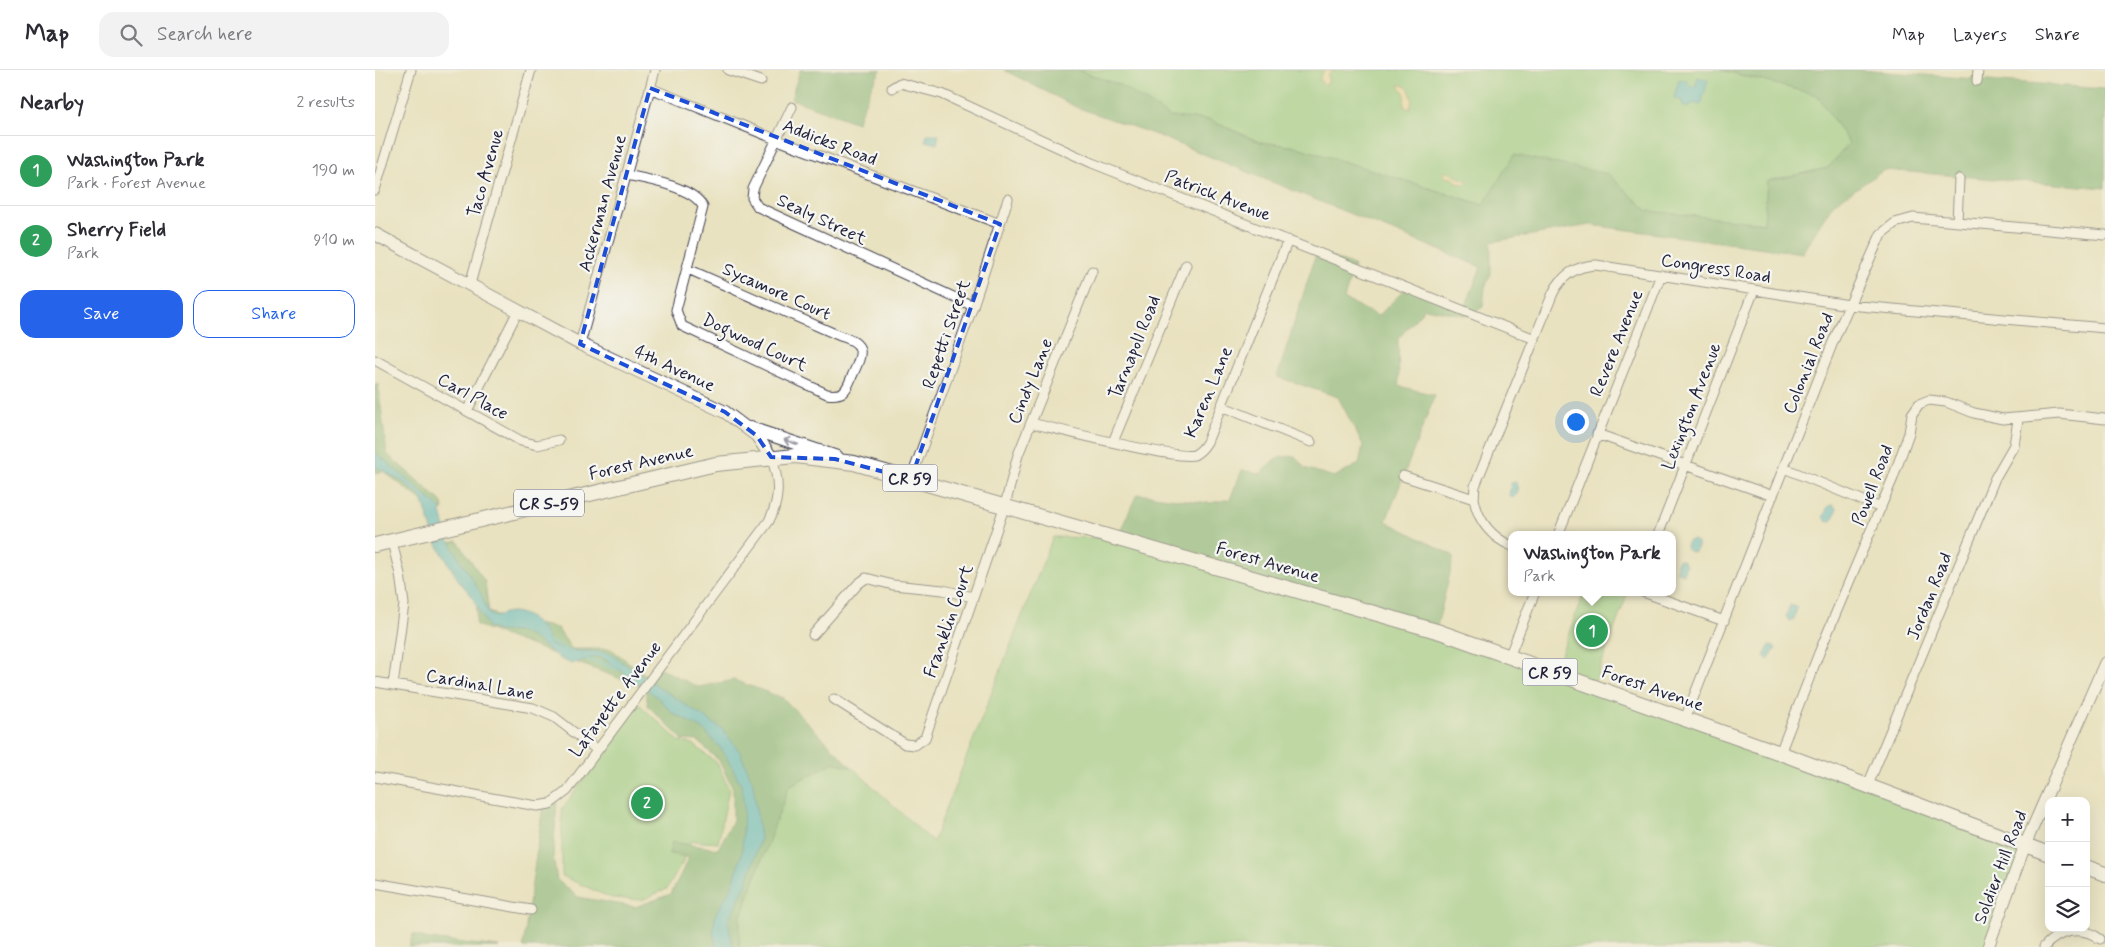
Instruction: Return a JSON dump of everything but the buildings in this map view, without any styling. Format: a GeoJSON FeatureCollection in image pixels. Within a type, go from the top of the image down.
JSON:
{"type":"FeatureCollection","features":[{"type":"Feature","properties":{"kind":"main road","name":"4th Avenue"},"geometry":{"type":"LineString","coordinates":[[375,234],[580,344],[725,412],[757,436],[771,457]]}},
{"type":"Feature","properties":{"kind":"main road"},"geometry":{"type":"LineString","coordinates":[[747,427],[854,463]]}},
{"type":"Feature","properties":{"kind":"main road","name":"CR 59"},"geometry":{"type":"LineString","coordinates":[[771,457],[815,457],[854,463],[1005,505]]}},
{"type":"Feature","properties":{"kind":"main road","name":"Forest Avenue"},"geometry":{"type":"LineString","coordinates":[[375,545],[696,468],[771,457]]}},
{"type":"Feature","properties":{"kind":"main road","name":"Forest Avenue"},"geometry":{"type":"LineString","coordinates":[[1005,505],[1411,623],[1780,753],[2045,853]]}},
{"type":"Feature","properties":{"kind":"main road"},"geometry":{"type":"LineString","coordinates":[[2090,868],[2105,874]]}},
{"type":"Feature","properties":{"kind":"street"},"geometry":{"type":"LineString","coordinates":[[375,190],[411,70]]}},
{"type":"Feature","properties":{"kind":"street","name":"Taco Avenue"},"geometry":{"type":"LineString","coordinates":[[470,284],[531,70]]}},
{"type":"Feature","properties":{"kind":"street","name":"Ackerman Avenue"},"geometry":{"type":"LineString","coordinates":[[580,344],[655,70]]}},
{"type":"Feature","properties":{"kind":"street"},"geometry":{"type":"LineString","coordinates":[[728,70],[761,81]]}},
{"type":"Feature","properties":{"kind":"street"},"geometry":{"type":"LineString","coordinates":[[1977,81],[1978,70]]}},
{"type":"Feature","properties":{"kind":"street","name":"Patrick Avenue"},"geometry":{"type":"LineString","coordinates":[[892,88],[900,83],[942,94],[1066,152],[1535,339]]}},
{"type":"Feature","properties":{"kind":"street","name":"Addicks Road"},"geometry":{"type":"LineString","coordinates":[[650,88],[778,140],[1000,224]]}},
{"type":"Feature","properties":{"kind":"street","name":"Sealy Street"},"geometry":{"type":"LineString","coordinates":[[792,107],[778,140],[753,189],[752,198],[758,207],[973,306]]}},
{"type":"Feature","properties":{"kind":"street","name":"Dogwood Court"},"geometry":{"type":"LineString","coordinates":[[626,175],[671,186],[701,203],[703,213],[676,310],[682,326],[827,394],[837,394],[846,388],[861,359],[860,348],[854,340]]}},
{"type":"Feature","properties":{"kind":"street"},"geometry":{"type":"LineString","coordinates":[[1957,222],[1959,179]]}},
{"type":"Feature","properties":{"kind":"street","name":"Repetti Street"},"geometry":{"type":"LineString","coordinates":[[911,479],[973,306],[1008,199]]}},
{"type":"Feature","properties":{"kind":"street","name":"Colonial Road"},"geometry":{"type":"LineString","coordinates":[[1685,719],[1849,305],[1875,242],[1888,227],[1913,218],[2105,235]]}},
{"type":"Feature","properties":{"kind":"street","name":"Karen Lane"},"geometry":{"type":"LineString","coordinates":[[1031,424],[1177,454],[1193,455],[1204,448],[1287,240]]}},
{"type":"Feature","properties":{"kind":"street","name":"Tarnapoll Road"},"geometry":{"type":"LineString","coordinates":[[1113,442],[1185,265]]}},
{"type":"Feature","properties":{"kind":"street","name":"Congress Road"},"geometry":{"type":"LineString","coordinates":[[1474,499],[1475,486],[1557,285],[1577,269],[1597,265],[1849,305],[2105,328]]}},
{"type":"Feature","properties":{"kind":"street","name":"Sycamore Court"},"geometry":{"type":"LineString","coordinates":[[688,269],[840,336],[854,340]]}},
{"type":"Feature","properties":{"kind":"street","name":"Cindy Lane"},"geometry":{"type":"LineString","coordinates":[[1005,505],[1018,455],[1092,271]]}},
{"type":"Feature","properties":{"kind":"street","name":"Revere Avenue"},"geometry":{"type":"LineString","coordinates":[[1559,531],[1661,275]]}},
{"type":"Feature","properties":{"kind":"street","name":"Lexington Avenue"},"geometry":{"type":"LineString","coordinates":[[1660,531],[1754,290]]}},
{"type":"Feature","properties":{"kind":"street"},"geometry":{"type":"LineString","coordinates":[[467,411],[518,311]]}},
{"type":"Feature","properties":{"kind":"street","name":"Carl Place"},"geometry":{"type":"LineString","coordinates":[[375,360],[529,444],[547,444],[559,440]]}},
{"type":"Feature","properties":{"kind":"street","name":"Powell Road"},"geometry":{"type":"LineString","coordinates":[[1780,753],[1819,653],[1881,508],[1909,433],[1912,414],[1919,404],[1929,400],[1946,402],[1989,417],[2019,420],[2059,414],[2105,419]]}},
{"type":"Feature","properties":{"kind":"street"},"geometry":{"type":"LineString","coordinates":[[1221,406],[1311,442]]}},
{"type":"Feature","properties":{"kind":"street","name":"Jordan Road"},"geometry":{"type":"LineString","coordinates":[[1869,786],[1995,478],[2014,444],[2019,420]]}},
{"type":"Feature","properties":{"kind":"street"},"geometry":{"type":"LineString","coordinates":[[1597,434],[1773,496]]}},
{"type":"Feature","properties":{"kind":"street","name":"Lafayette Avenue"},"geometry":{"type":"LineString","coordinates":[[375,777],[537,806],[546,805],[564,795],[769,521],[777,500],[778,488],[771,457]]}},
{"type":"Feature","properties":{"kind":"street"},"geometry":{"type":"LineString","coordinates":[[1784,468],[1881,508]]}},
{"type":"Feature","properties":{"kind":"street"},"geometry":{"type":"LineString","coordinates":[[1403,476],[1474,499],[1478,514],[1487,528],[1499,540],[1508,544]]}},
{"type":"Feature","properties":{"kind":"street","name":"Franklin Court"},"geometry":{"type":"LineString","coordinates":[[834,699],[905,744],[917,744],[925,738],[1005,505]]}},
{"type":"Feature","properties":{"kind":"street"},"geometry":{"type":"LineString","coordinates":[[392,542],[400,574],[404,604],[393,685]]}},
{"type":"Feature","properties":{"kind":"street"},"geometry":{"type":"LineString","coordinates":[[813,635],[858,584],[866,578],[893,585],[943,590],[973,597]]}},
{"type":"Feature","properties":{"kind":"street"},"geometry":{"type":"LineString","coordinates":[[1509,657],[1533,596]]}},
{"type":"Feature","properties":{"kind":"street"},"geometry":{"type":"LineString","coordinates":[[1654,596],[1724,621]]}},
{"type":"Feature","properties":{"kind":"street","name":"Soldier Hill Road"},"geometry":{"type":"LineString","coordinates":[[1988,947],[2025,846],[2105,663]]}},
{"type":"Feature","properties":{"kind":"street","name":"Cardinal Lane"},"geometry":{"type":"LineString","coordinates":[[375,682],[533,708],[554,717],[597,750]]}},
{"type":"Feature","properties":{"kind":"street"},"geometry":{"type":"LineString","coordinates":[[375,883],[531,910]]}},
{"type":"Feature","properties":{"kind":"street"},"geometry":{"type":"LineString","coordinates":[[2044,947],[2055,936],[2072,931],[2089,933],[2100,939]]}},
{"type":"Feature","properties":{"kind":"highlighted area"},"geometry":{"type":"Polygon","coordinates":[[[650,88],[1000,224],[911,479],[835,459],[771,457],[757,436],[725,412],[580,344],[650,88]]]}},
{"type":"Feature","properties":{"kind":"green space"},"geometry":{"type":"Polygon","coordinates":[[[800,70],[881,70],[871,87],[857,123],[791,99],[800,70]]]}},
{"type":"Feature","properties":{"kind":"green space"},"geometry":{"type":"Polygon","coordinates":[[[1004,70],[1077,70],[1120,85],[1170,117],[1209,120],[1260,142],[1297,147],[1483,205],[1514,155],[1608,174],[1648,211],[1764,223],[1767,181],[1828,168],[1849,143],[1817,95],[1721,70],[1860,70],[2105,89],[2105,188],[1884,170],[1833,204],[1802,253],[1590,225],[1491,242],[1491,274],[1485,287],[1483,307],[1468,316],[1425,308],[1398,339],[1399,386],[1435,395],[1386,521],[1454,556],[1436,631],[1117,538],[1137,494],[1210,503],[1230,499],[1242,470],[1260,474],[1276,459],[1290,456],[1296,457],[1305,468],[1334,477],[1359,464],[1363,445],[1338,397],[1277,377],[1317,251],[1354,266],[1344,299],[1378,316],[1407,287],[1464,310],[1481,267],[1159,136],[1076,107],[1004,70]]]}},
{"type":"Feature","properties":{"kind":"green space"},"geometry":{"type":"Polygon","coordinates":[[[1077,70],[1721,70],[1818,95],[1849,144],[1828,168],[1767,181],[1764,223],[1648,211],[1608,174],[1484,205],[1297,147],[1260,142],[1209,120],[1170,117],[1120,85],[1077,70]]]}},
{"type":"Feature","properties":{"kind":"green space"},"geometry":{"type":"Polygon","coordinates":[[[378,383],[387,454],[441,501],[444,510],[434,513],[433,509],[383,471],[375,473],[375,384],[378,383]]]}},
{"type":"Feature","properties":{"kind":"green space"},"geometry":{"type":"Polygon","coordinates":[[[1053,537],[1117,538],[1554,673],[1583,596],[1627,596],[1593,687],[2025,845],[1988,947],[739,947],[740,919],[789,786],[834,762],[853,768],[933,842],[1053,537]]]}},
{"type":"Feature","properties":{"kind":"green space"},"geometry":{"type":"Polygon","coordinates":[[[458,541],[485,582],[489,612],[505,618],[557,628],[572,649],[611,649],[650,678],[660,668],[698,687],[734,680],[783,698],[853,768],[834,762],[789,786],[740,918],[739,947],[523,947],[543,805],[557,800],[553,856],[557,880],[578,897],[635,907],[671,894],[689,857],[669,854],[672,842],[718,849],[733,820],[733,789],[719,761],[698,741],[683,740],[648,706],[645,688],[476,625],[477,601],[448,543],[458,541]]]}},
{"type":"Feature","properties":{"kind":"green space"},"geometry":{"type":"Polygon","coordinates":[[[639,704],[679,741],[693,744],[717,763],[729,789],[718,843],[691,841],[682,864],[667,889],[642,900],[611,898],[562,876],[562,809],[639,704]]]}},
{"type":"Feature","properties":{"kind":"green space"},"geometry":{"type":"Polygon","coordinates":[[[413,934],[429,939],[500,947],[409,947],[413,934]]]}},
{"type":"Feature","properties":{"kind":"sand"},"geometry":{"type":"Polygon","coordinates":[[[1324,70],[1334,71],[1328,75],[1328,83],[1324,84],[1321,82],[1320,77],[1324,70]]]}},
{"type":"Feature","properties":{"kind":"sand"},"geometry":{"type":"Polygon","coordinates":[[[1399,85],[1409,89],[1412,99],[1410,109],[1404,106],[1405,94],[1399,85]]]}},
{"type":"Feature","properties":{"kind":"sand"},"geometry":{"type":"Polygon","coordinates":[[[1444,172],[1468,180],[1467,183],[1460,184],[1453,178],[1444,177],[1444,172]]]}},
{"type":"Feature","properties":{"kind":"water"},"geometry":{"type":"Polygon","coordinates":[[[1698,77],[1708,80],[1701,105],[1694,103],[1689,107],[1684,107],[1681,100],[1674,98],[1679,79],[1688,81],[1687,85],[1695,87],[1698,77]]]}},
{"type":"Feature","properties":{"kind":"water"},"geometry":{"type":"Polygon","coordinates":[[[927,134],[939,134],[937,144],[925,141],[927,134]]]}},
{"type":"Feature","properties":{"kind":"water"},"geometry":{"type":"Polygon","coordinates":[[[375,452],[440,508],[448,539],[481,594],[489,614],[496,617],[504,613],[521,613],[529,617],[542,629],[550,645],[565,650],[595,651],[610,654],[723,730],[740,752],[753,783],[760,839],[746,885],[728,920],[733,947],[716,947],[713,930],[716,913],[733,884],[742,852],[744,808],[741,784],[723,751],[703,729],[673,713],[657,697],[606,660],[596,656],[572,664],[560,659],[535,639],[521,632],[498,631],[488,627],[471,595],[459,581],[436,543],[422,498],[403,482],[375,466],[375,452]]]}},
{"type":"Feature","properties":{"kind":"water"},"geometry":{"type":"Polygon","coordinates":[[[1516,482],[1517,494],[1514,497],[1509,496],[1511,483],[1516,482]]]}},
{"type":"Feature","properties":{"kind":"water"},"geometry":{"type":"Polygon","coordinates":[[[1832,505],[1837,509],[1832,521],[1827,522],[1823,518],[1828,506],[1832,505]]]}},
{"type":"Feature","properties":{"kind":"water"},"geometry":{"type":"Polygon","coordinates":[[[1692,540],[1698,546],[1692,552],[1686,546],[1692,540]]]}},
{"type":"Feature","properties":{"kind":"water"},"geometry":{"type":"Polygon","coordinates":[[[1681,559],[1686,564],[1683,574],[1677,572],[1677,560],[1681,559]]]}},
{"type":"Feature","properties":{"kind":"water"},"geometry":{"type":"Polygon","coordinates":[[[1790,605],[1797,607],[1794,619],[1789,621],[1786,616],[1790,605]]]}},
{"type":"Feature","properties":{"kind":"water"},"geometry":{"type":"Polygon","coordinates":[[[1770,645],[1776,649],[1768,660],[1764,656],[1770,645]]]}},
{"type":"Feature","properties":{"kind":"waterway"},"geometry":{"type":"LineString","coordinates":[[546,640],[572,653]]}},
{"type":"Feature","properties":{"kind":"waterway"},"geometry":{"type":"LineString","coordinates":[[587,659],[617,669]]}},
{"type":"Feature","properties":{"kind":"place","name":"Washington Park"},"geometry":{"type":"Point","coordinates":[1592,631]}},
{"type":"Feature","properties":{"kind":"place","name":"Sherry Field"},"geometry":{"type":"Point","coordinates":[647,803]}}]}
